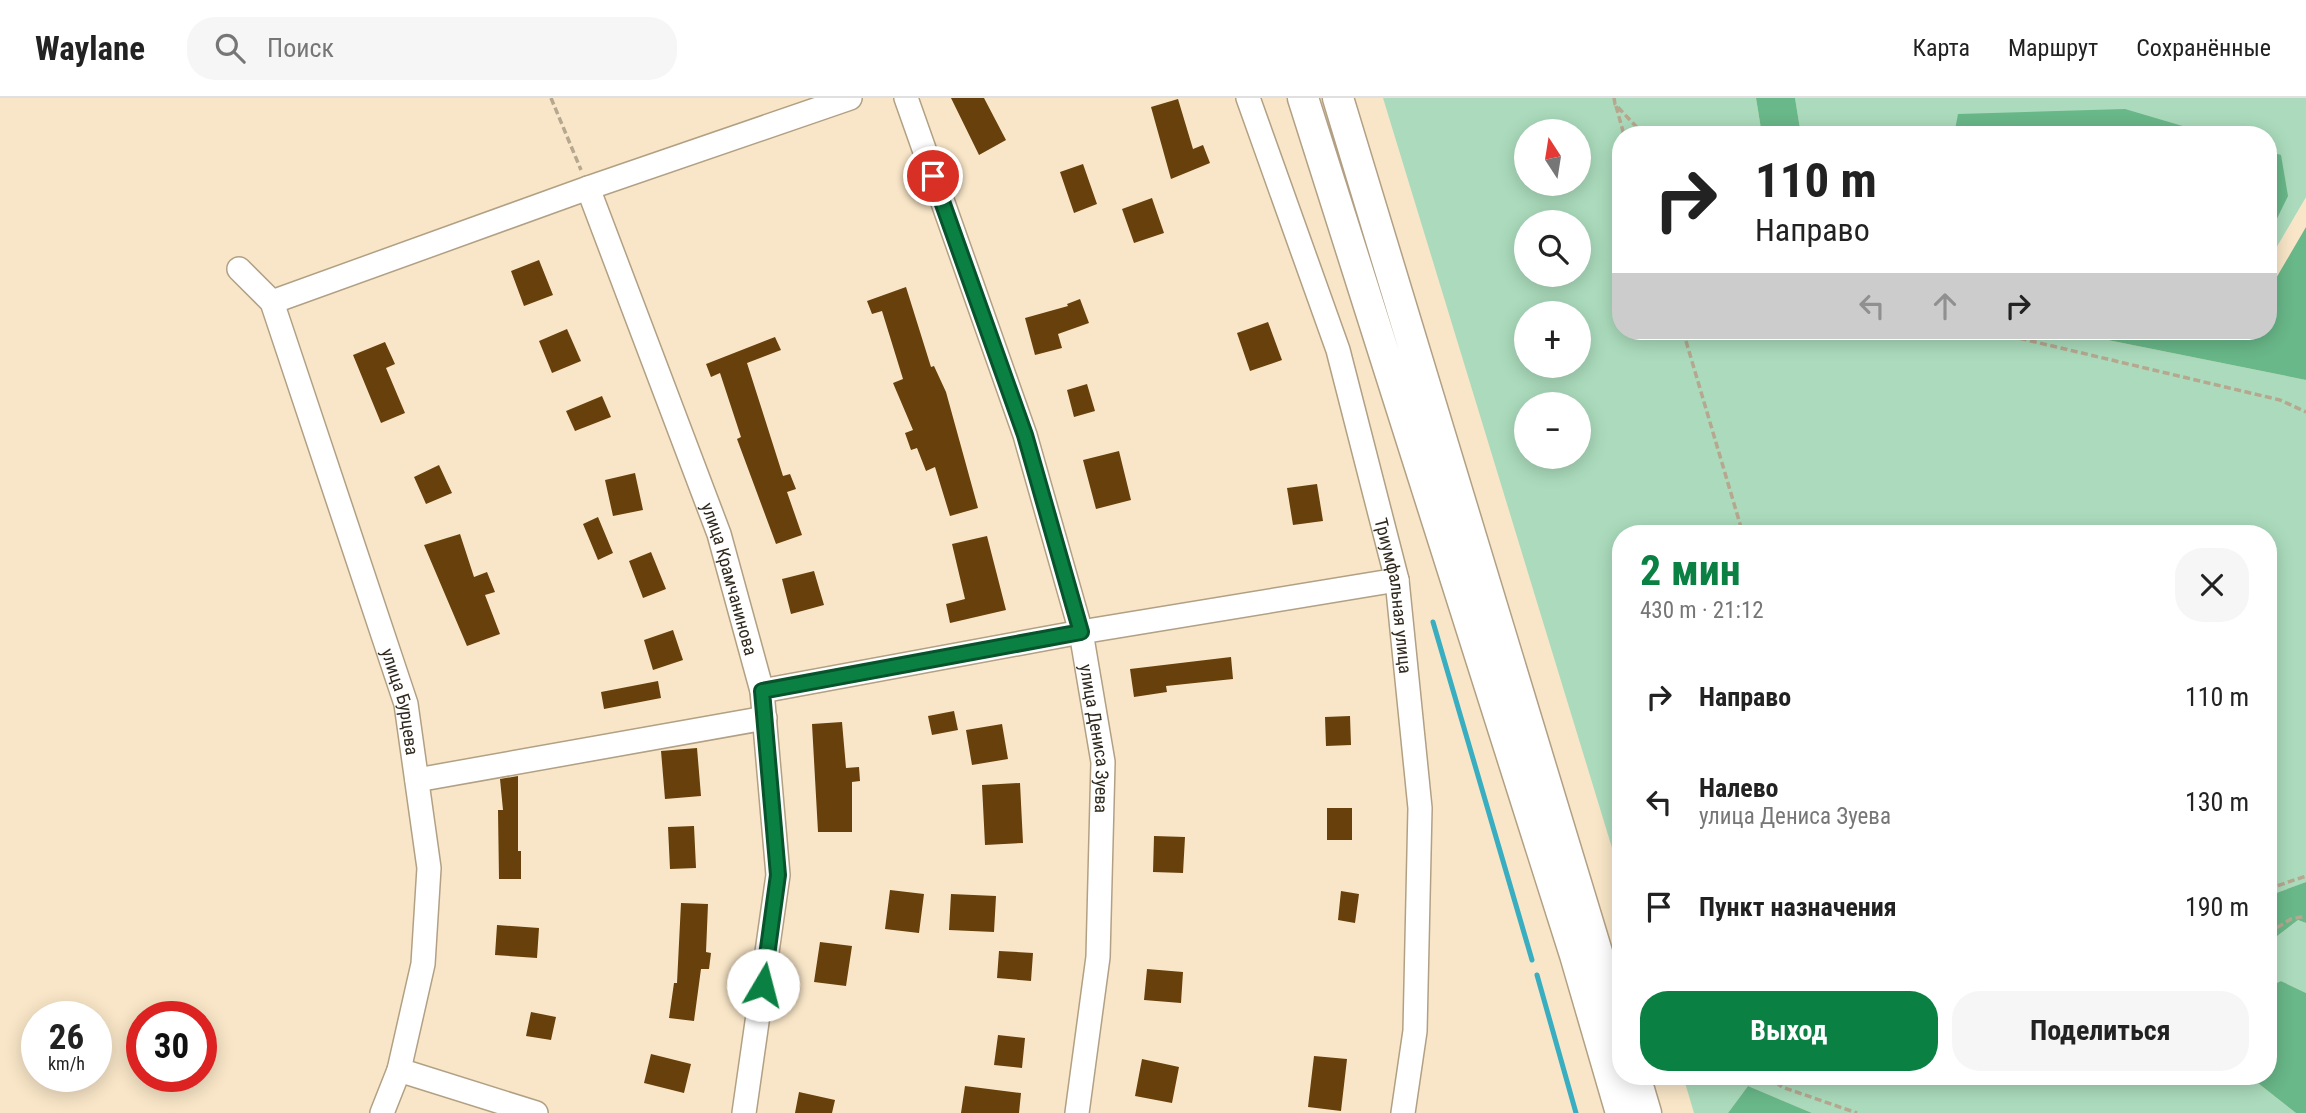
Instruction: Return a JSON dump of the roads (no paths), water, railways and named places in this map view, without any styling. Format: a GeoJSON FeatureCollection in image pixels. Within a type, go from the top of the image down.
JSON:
{"type":"FeatureCollection","features":[{"type":"Feature","properties":{"kind":"main road"},"geometry":{"type":"LineString","coordinates":[[1303,98],[1554,888],[1612,1083]]}},
{"type":"Feature","properties":{"kind":"main road"},"geometry":{"type":"LineString","coordinates":[[1338,98],[1612,1002]]}},
{"type":"Feature","properties":{"kind":"main road"},"geometry":{"type":"LineString","coordinates":[[1613,1085],[1621,1113]]}},
{"type":"Feature","properties":{"kind":"main road"},"geometry":{"type":"LineString","coordinates":[[1638,1085],[1646,1113]]}},
{"type":"Feature","properties":{"kind":"street"},"geometry":{"type":"LineString","coordinates":[[239,269],[272,302],[588,188],[850,98]]}},
{"type":"Feature","properties":{"kind":"street","name":"улица Дениса Зуева"},"geometry":{"type":"LineString","coordinates":[[906,98],[1025,435],[1081,632],[1102,762],[1098,957],[1077,1113]]}},
{"type":"Feature","properties":{"kind":"street","name":"Триумфальная улица"},"geometry":{"type":"LineString","coordinates":[[1248,98],[1338,350],[1397,580],[1420,808],[1415,1031],[1403,1113]]}},
{"type":"Feature","properties":{"kind":"street","name":"улица Крамчанинова"},"geometry":{"type":"LineString","coordinates":[[588,188],[719,534],[762,691],[778,875],[744,1113]]}},
{"type":"Feature","properties":{"kind":"street","name":"улица Бурцева"},"geometry":{"type":"LineString","coordinates":[[272,302],[406,704],[429,868],[423,964],[399,1070],[382,1113]]}},
{"type":"Feature","properties":{"kind":"street"},"geometry":{"type":"LineString","coordinates":[[762,691],[1081,632],[1397,580]]}},
{"type":"Feature","properties":{"kind":"street"},"geometry":{"type":"LineString","coordinates":[[417,780],[765,718]]}},
{"type":"Feature","properties":{"kind":"street"},"geometry":{"type":"LineString","coordinates":[[399,1070],[536,1113]]}},
{"type":"Feature","properties":{"kind":"waterway"},"geometry":{"type":"LineString","coordinates":[[1433,622],[1532,960]]}},
{"type":"Feature","properties":{"kind":"waterway"},"geometry":{"type":"LineString","coordinates":[[1537,975],[1576,1113]]}}]}
